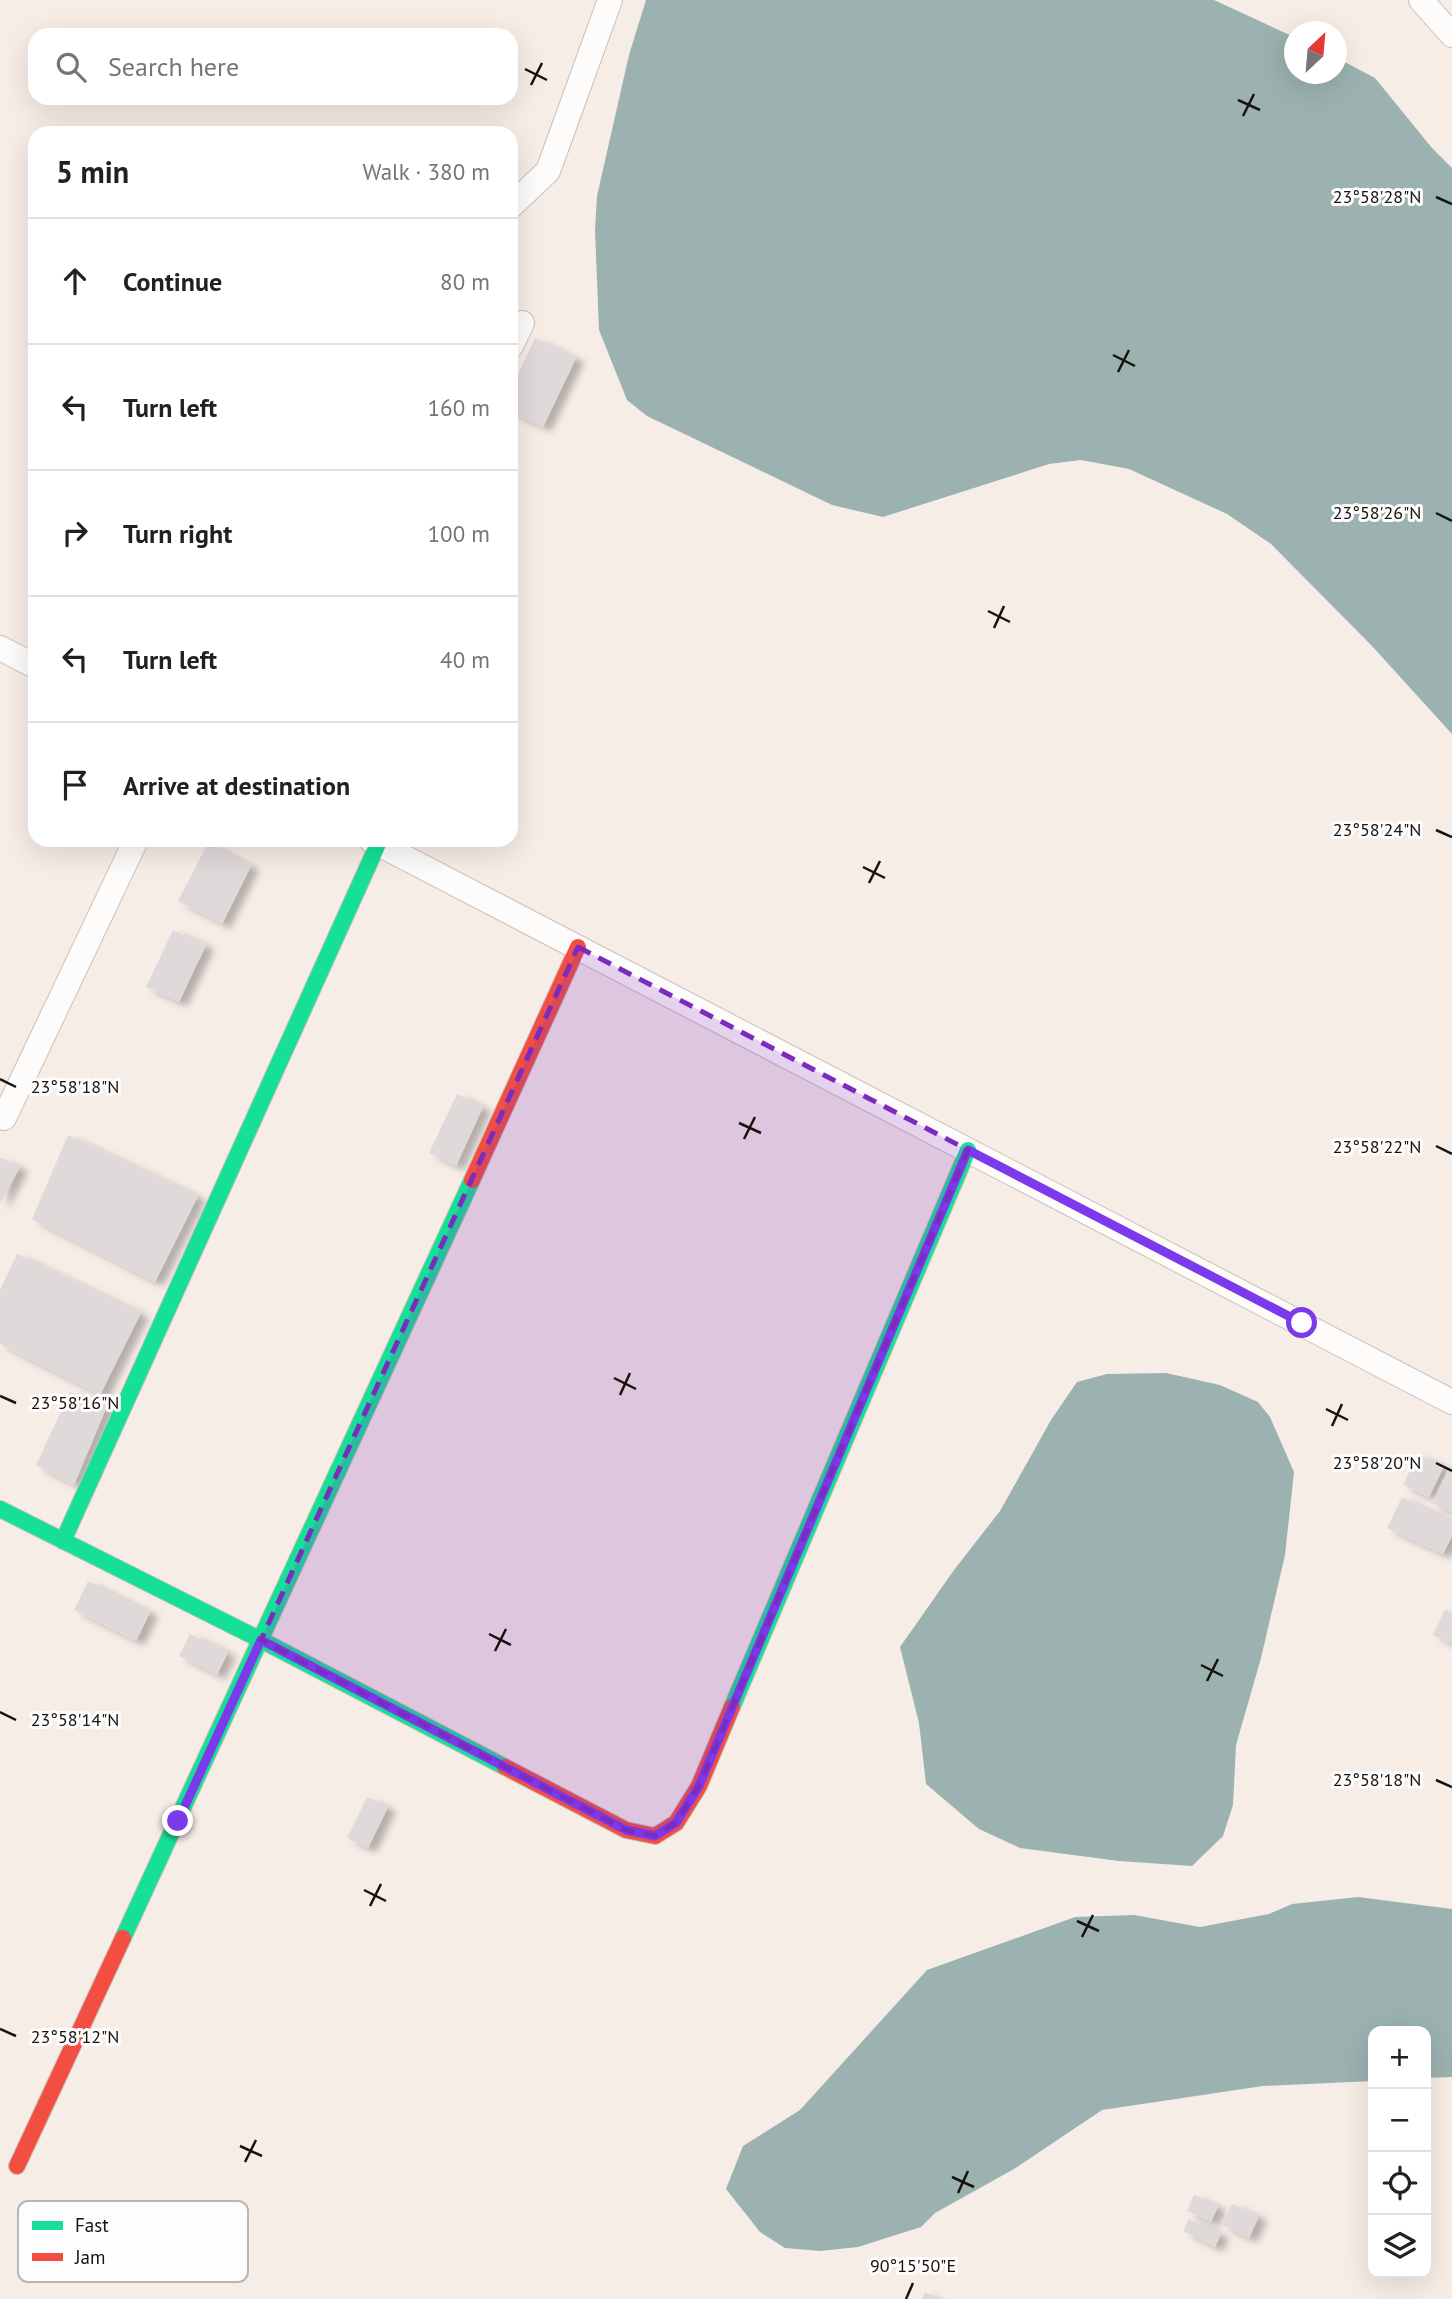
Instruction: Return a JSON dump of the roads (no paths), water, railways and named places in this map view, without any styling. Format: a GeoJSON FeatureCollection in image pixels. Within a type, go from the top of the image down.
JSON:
{"type":"FeatureCollection","features":[{"type":"Feature","properties":{"kind":"street"},"geometry":{"type":"LineString","coordinates":[[518,199],[548,170],[610,0]]}},
{"type":"Feature","properties":{"kind":"street"},"geometry":{"type":"LineString","coordinates":[[1420,0],[1452,35]]}},
{"type":"Feature","properties":{"kind":"street"},"geometry":{"type":"LineString","coordinates":[[0,648],[28,662]]}},
{"type":"Feature","properties":{"kind":"street"},"geometry":{"type":"LineString","coordinates":[[4,1118],[133,847]]}},
{"type":"Feature","properties":{"kind":"street"},"geometry":{"type":"LineString","coordinates":[[63,1541],[372,847]]}},
{"type":"Feature","properties":{"kind":"street"},"geometry":{"type":"LineString","coordinates":[[384,847],[1452,1402]]}},
{"type":"Feature","properties":{"kind":"street"},"geometry":{"type":"LineString","coordinates":[[17,2166],[578,947]]}},
{"type":"Feature","properties":{"kind":"street"},"geometry":{"type":"LineString","coordinates":[[0,1509],[261,1640],[626,1830],[655,1836],[676,1823],[699,1786],[968,1150]]}},
{"type":"Feature","properties":{"kind":"water"},"geometry":{"type":"Polygon","coordinates":[[[646,0],[1214,0],[1284,32],[1284,84],[1347,84],[1347,63],[1375,78],[1432,148],[1452,168],[1452,734],[1372,646],[1271,544],[1227,514],[1129,469],[1081,460],[1049,464],[883,517],[832,505],[647,416],[627,400],[599,330],[595,230],[597,196],[629,55],[646,0]]]}},
{"type":"Feature","properties":{"kind":"water"},"geometry":{"type":"Polygon","coordinates":[[[1166,1373],[1220,1385],[1258,1402],[1270,1417],[1294,1472],[1285,1555],[1261,1658],[1236,1745],[1233,1805],[1223,1836],[1192,1866],[1119,1861],[1020,1848],[979,1829],[926,1784],[919,1723],[900,1647],[954,1570],[1000,1511],[1051,1420],[1077,1382],[1107,1374],[1166,1373]]]}},
{"type":"Feature","properties":{"kind":"water"},"geometry":{"type":"Polygon","coordinates":[[[1358,1897],[1452,1909],[1452,2077],[1431,2078],[1431,2026],[1368,2026],[1368,2081],[1263,2086],[1102,2110],[1014,2169],[935,2213],[921,2227],[858,2247],[820,2251],[785,2248],[760,2232],[726,2189],[743,2146],[800,2110],[927,1970],[1075,1917],[1134,1915],[1200,1927],[1269,1914],[1292,1904],[1358,1897]]]}}]}
